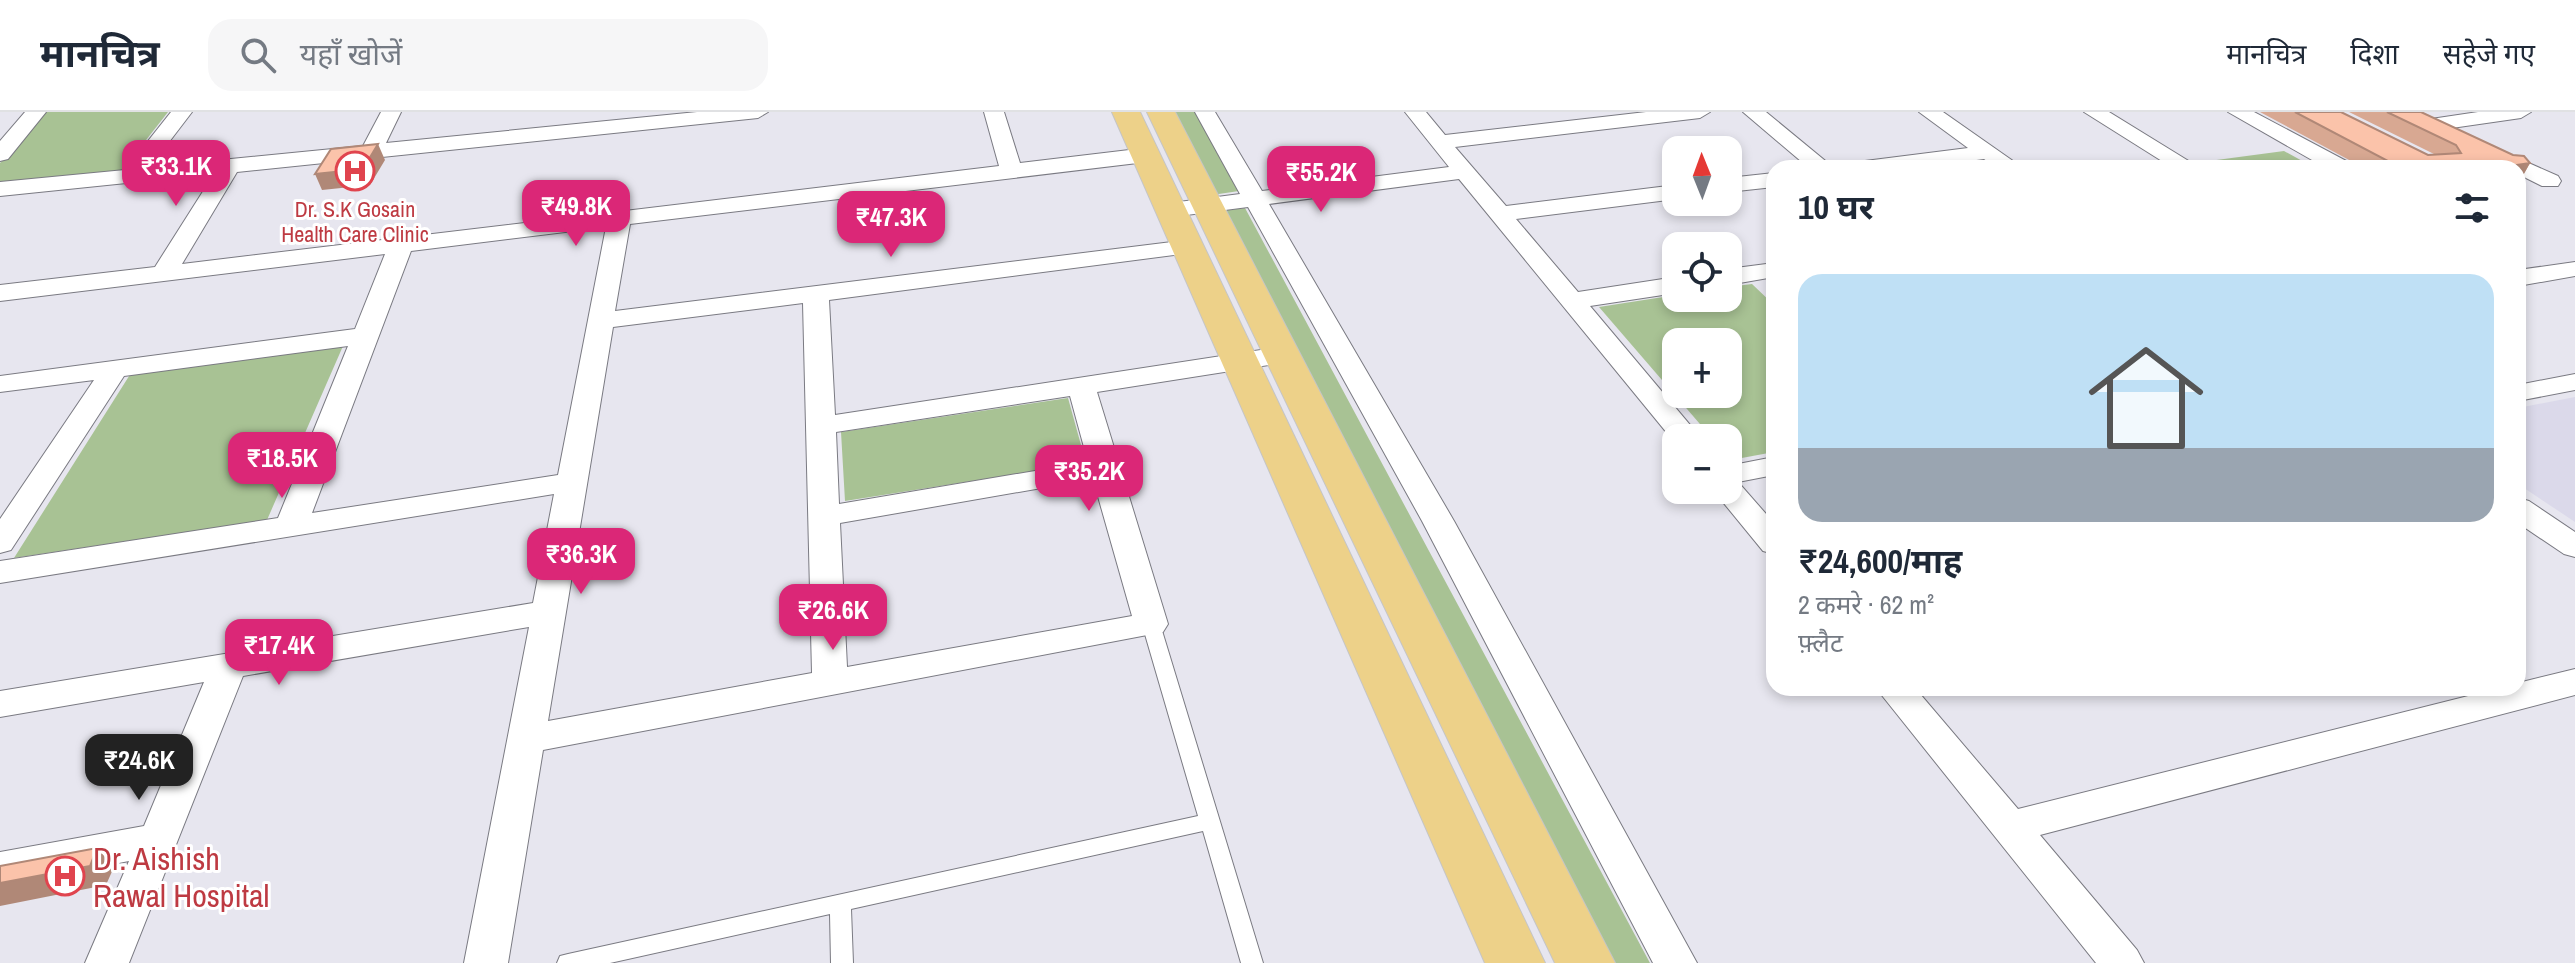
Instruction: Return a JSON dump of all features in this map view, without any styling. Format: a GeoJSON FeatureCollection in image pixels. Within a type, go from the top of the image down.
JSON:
{"type":"FeatureCollection","features":[{"type":"Feature","properties":{"kind":"main road"},"geometry":{"type":"LineString","coordinates":[[1126,112],[1146,155],[1188,221],[1585,963]]}},
{"type":"Feature","properties":{"kind":"main road"},"geometry":{"type":"LineString","coordinates":[[1161,112],[1188,221]]}},
{"type":"Feature","properties":{"kind":"main road"},"geometry":{"type":"LineString","coordinates":[[1261,358],[1515,963]]}},
{"type":"Feature","properties":{"kind":"street"},"geometry":{"type":"LineString","coordinates":[[0,154],[36,112]]}},
{"type":"Feature","properties":{"kind":"street"},"geometry":{"type":"LineString","coordinates":[[131,177],[182,112]]}},
{"type":"Feature","properties":{"kind":"street"},"geometry":{"type":"LineString","coordinates":[[371,152],[391,112]]}},
{"type":"Feature","properties":{"kind":"street"},"geometry":{"type":"LineString","coordinates":[[0,189],[371,152],[593,121],[758,112]]}},
{"type":"Feature","properties":{"kind":"street"},"geometry":{"type":"LineString","coordinates":[[994,112],[1012,172]]}},
{"type":"Feature","properties":{"kind":"street"},"geometry":{"type":"LineString","coordinates":[[1205,112],[1438,521],[1675,963]]}},
{"type":"Feature","properties":{"kind":"street"},"geometry":{"type":"LineString","coordinates":[[1415,112],[1674,424]]}},
{"type":"Feature","properties":{"kind":"street"},"geometry":{"type":"LineString","coordinates":[[1440,142],[1700,112]]}},
{"type":"Feature","properties":{"kind":"street"},"geometry":{"type":"LineString","coordinates":[[1753,112],[1813,160]]}},
{"type":"Feature","properties":{"kind":"street"},"geometry":{"type":"LineString","coordinates":[[1929,112],[2000,160]]}},
{"type":"Feature","properties":{"kind":"street"},"geometry":{"type":"LineString","coordinates":[[2094,112],[2175,160]]}},
{"type":"Feature","properties":{"kind":"street"},"geometry":{"type":"LineString","coordinates":[[2238,112],[2327,160]]}},
{"type":"Feature","properties":{"kind":"street"},"geometry":{"type":"LineString","coordinates":[[2505,160],[2424,122],[2521,112]]}},
{"type":"Feature","properties":{"kind":"street"},"geometry":{"type":"LineString","coordinates":[[1926,160],[1988,152]]}},
{"type":"Feature","properties":{"kind":"street"},"geometry":{"type":"LineString","coordinates":[[0,293],[1146,155]]}},
{"type":"Feature","properties":{"kind":"street"},"geometry":{"type":"LineString","coordinates":[[163,274],[229,167]]}},
{"type":"Feature","properties":{"kind":"street"},"geometry":{"type":"LineString","coordinates":[[2526,170],[2550,181]]}},
{"type":"Feature","properties":{"kind":"street"},"geometry":{"type":"LineString","coordinates":[[601,321],[816,294],[1188,221],[1253,200],[1465,172]]}},
{"type":"Feature","properties":{"kind":"street"},"geometry":{"type":"LineString","coordinates":[[2526,185],[2575,177]]}},
{"type":"Feature","properties":{"kind":"street"},"geometry":{"type":"LineString","coordinates":[[1742,183],[1766,181]]}},
{"type":"Feature","properties":{"kind":"street"},"geometry":{"type":"LineString","coordinates":[[1500,214],[1662,194]]}},
{"type":"Feature","properties":{"kind":"street"},"geometry":{"type":"LineString","coordinates":[[486,963],[619,219]]}},
{"type":"Feature","properties":{"kind":"street"},"geometry":{"type":"LineString","coordinates":[[291,526],[401,245]]}},
{"type":"Feature","properties":{"kind":"street"},"geometry":{"type":"LineString","coordinates":[[2526,277],[2575,269]]}},
{"type":"Feature","properties":{"kind":"street"},"geometry":{"type":"LineString","coordinates":[[1742,277],[1766,276]]}},
{"type":"Feature","properties":{"kind":"street"},"geometry":{"type":"LineString","coordinates":[[1572,301],[1662,287]]}},
{"type":"Feature","properties":{"kind":"street"},"geometry":{"type":"LineString","coordinates":[[816,294],[830,683]]}},
{"type":"Feature","properties":{"kind":"street"},"geometry":{"type":"LineString","coordinates":[[0,384],[365,336]]}},
{"type":"Feature","properties":{"kind":"street"},"geometry":{"type":"LineString","coordinates":[[821,426],[1261,358]]}},
{"type":"Feature","properties":{"kind":"street"},"geometry":{"type":"LineString","coordinates":[[0,543],[115,369]]}},
{"type":"Feature","properties":{"kind":"street"},"geometry":{"type":"LineString","coordinates":[[2526,391],[2575,382]]}},
{"type":"Feature","properties":{"kind":"street"},"geometry":{"type":"LineString","coordinates":[[526,739],[1151,624],[1081,386]]}},
{"type":"Feature","properties":{"kind":"street"},"geometry":{"type":"LineString","coordinates":[[824,516],[1105,468]]}},
{"type":"Feature","properties":{"kind":"street"},"geometry":{"type":"LineString","coordinates":[[1742,472],[1766,468]]}},
{"type":"Feature","properties":{"kind":"street"},"geometry":{"type":"LineString","coordinates":[[0,572],[572,482]]}},
{"type":"Feature","properties":{"kind":"street"},"geometry":{"type":"LineString","coordinates":[[1741,504],[1766,534]]}},
{"type":"Feature","properties":{"kind":"street"},"geometry":{"type":"LineString","coordinates":[[2526,513],[2575,547]]}},
{"type":"Feature","properties":{"kind":"street"},"geometry":{"type":"LineString","coordinates":[[0,704],[549,612]]}},
{"type":"Feature","properties":{"kind":"street"},"geometry":{"type":"LineString","coordinates":[[107,963],[229,666]]}},
{"type":"Feature","properties":{"kind":"street"},"geometry":{"type":"LineString","coordinates":[[2526,689],[2575,682]]}},
{"type":"Feature","properties":{"kind":"street"},"geometry":{"type":"LineString","coordinates":[[1901,696],[2122,963]]}},
{"type":"Feature","properties":{"kind":"street"},"geometry":{"type":"LineString","coordinates":[[2009,827],[2489,696]]}},
{"type":"Feature","properties":{"kind":"street"},"geometry":{"type":"LineString","coordinates":[[0,869],[158,839]]}},
{"type":"Feature","properties":{"kind":"lane"},"geometry":{"type":"LineString","coordinates":[[1151,624],[1252,963]]}},
{"type":"Feature","properties":{"kind":"lane"},"geometry":{"type":"LineString","coordinates":[[568,963],[1210,821]]}},
{"type":"Feature","properties":{"kind":"lane"},"geometry":{"type":"LineString","coordinates":[[840,903],[842,963]]}},
{"type":"Feature","properties":{"kind":"shaded area"},"geometry":{"type":"Polygon","coordinates":[[[2575,397],[2575,522],[2526,489],[2526,406],[2575,397]]]}},
{"type":"Feature","properties":{"kind":"green space"},"geometry":{"type":"Polygon","coordinates":[[[47,112],[168,112],[121,172],[0,185],[0,163],[47,112]]]}},
{"type":"Feature","properties":{"kind":"green space"},"geometry":{"type":"Polygon","coordinates":[[[1169,112],[1196,112],[1239,191],[1212,195],[1169,112]]]}},
{"type":"Feature","properties":{"kind":"green space"},"geometry":{"type":"Polygon","coordinates":[[[2284,151],[2300,160],[2216,160],[2284,151]]]}},
{"type":"Feature","properties":{"kind":"green space"},"geometry":{"type":"Polygon","coordinates":[[[1245,208],[1650,963],[1597,963],[1218,211],[1245,208]]]}},
{"type":"Feature","properties":{"kind":"green space"},"geometry":{"type":"Polygon","coordinates":[[[1752,284],[1766,297],[1766,453],[1742,458],[1742,424],[1700,424],[1686,408],[1742,408],[1742,328],[1662,328],[1662,380],[1599,307],[1662,297],[1662,312],[1742,312],[1742,285],[1752,284]]]}},
{"type":"Feature","properties":{"kind":"green space"},"geometry":{"type":"Polygon","coordinates":[[[343,346],[267,520],[14,558],[131,373],[343,346]]]}},
{"type":"Feature","properties":{"kind":"green space"},"geometry":{"type":"Polygon","coordinates":[[[1068,398],[1086,463],[845,501],[841,432],[1068,398]]]}},
{"type":"Feature","properties":{"kind":"building"},"geometry":{"type":"Polygon","coordinates":[[[2295,112],[2341,112],[2428,155],[2461,153],[2456,145],[2387,112],[2421,112],[2513,155],[2524,156],[2530,163],[2526,164],[2526,160],[2386,160],[2295,112]]]}},
{"type":"Feature","properties":{"kind":"building"},"geometry":{"type":"Polygon","coordinates":[[[378,144],[363,169],[315,174],[331,149],[378,144]]]}},
{"type":"Feature","properties":{"kind":"building"},"geometry":{"type":"Polygon","coordinates":[[[97,848],[90,866],[0,883],[0,866],[97,848]]]}},
{"type":"Feature","properties":{"kind":"place","name":"Dr. S.K Gosain Health Care Clinic"},"geometry":{"type":"Point","coordinates":[355,171]}},
{"type":"Feature","properties":{"kind":"place","name":"Dr. Aishish Rawal Hospital"},"geometry":{"type":"Point","coordinates":[65,876]}}]}
